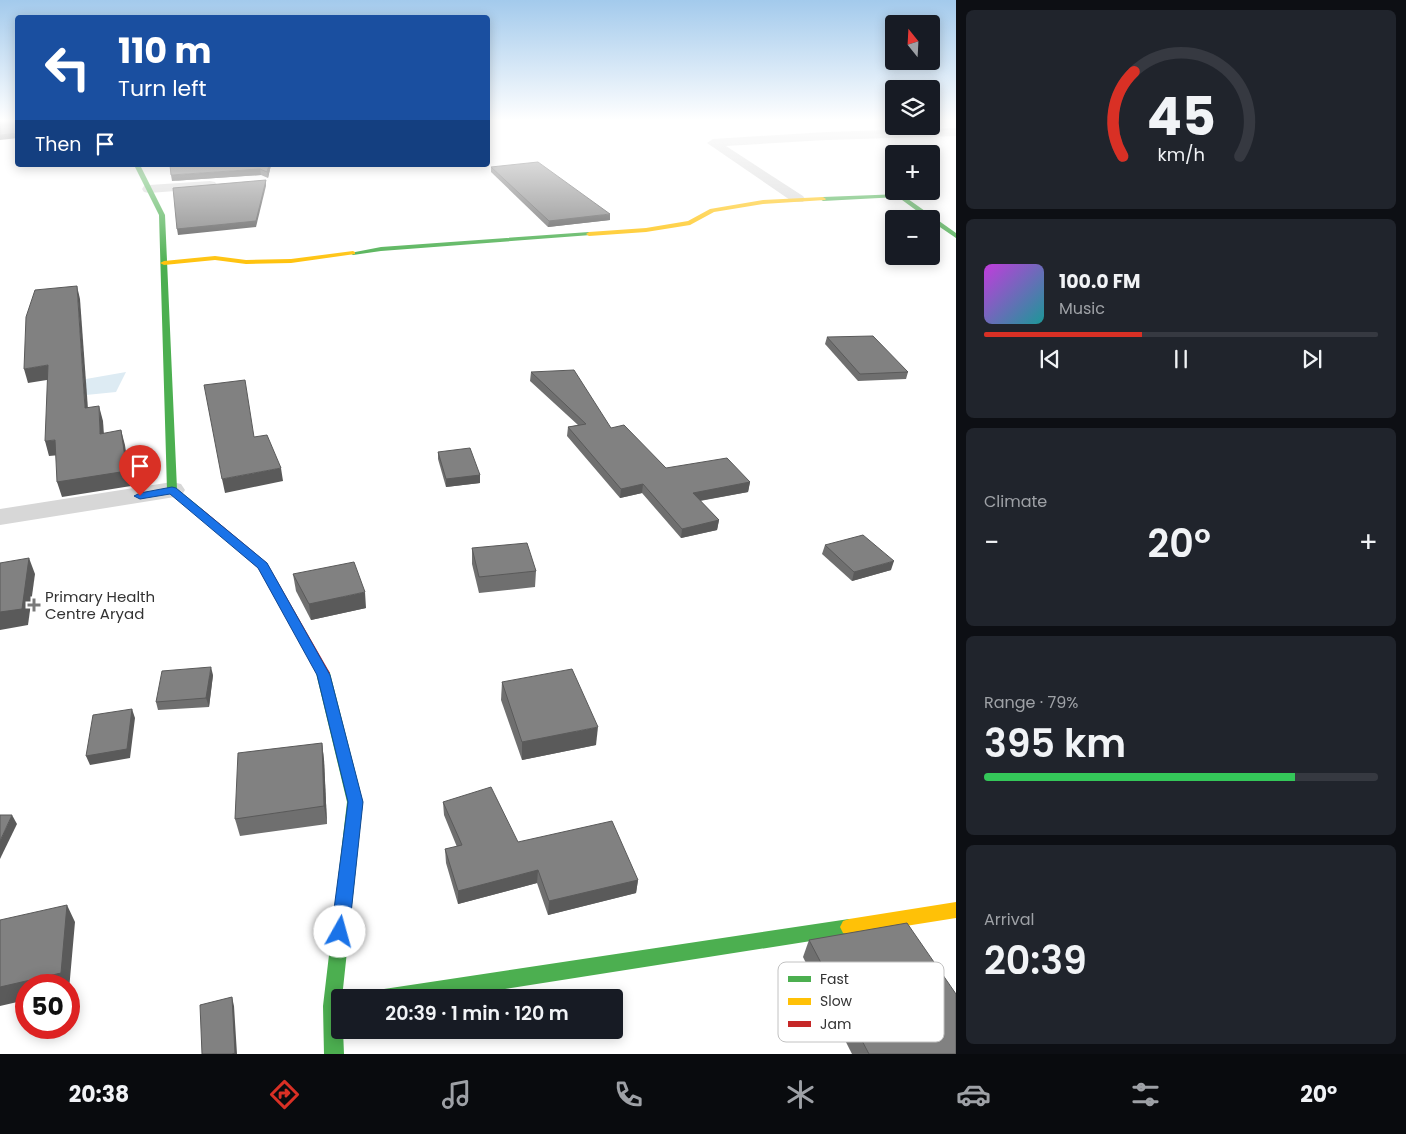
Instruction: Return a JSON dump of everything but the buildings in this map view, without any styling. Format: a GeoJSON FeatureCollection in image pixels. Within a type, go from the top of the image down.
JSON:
{"type":"FeatureCollection","features":[{"type":"Feature","properties":{"kind":"street"},"geometry":{"type":"LineString","coordinates":[[139,168],[162,215],[172,490],[263,566],[324,675],[355,802],[337,989]]}},
{"type":"Feature","properties":{"kind":"street"},"geometry":{"type":"LineString","coordinates":[[752,168],[798,199]]}},
{"type":"Feature","properties":{"kind":"street"},"geometry":{"type":"LineString","coordinates":[[149,189],[224,184]]}},
{"type":"Feature","properties":{"kind":"street"},"geometry":{"type":"LineString","coordinates":[[164,263],[215,258],[246,262],[291,261],[381,249],[646,230],[690,223],[712,210],[763,202],[899,195],[956,236]]}},
{"type":"Feature","properties":{"kind":"street"},"geometry":{"type":"LineString","coordinates":[[0,517],[172,490]]}},
{"type":"Feature","properties":{"kind":"street"},"geometry":{"type":"LineString","coordinates":[[442,989],[956,910]]}},
{"type":"Feature","properties":{"kind":"street"},"geometry":{"type":"LineString","coordinates":[[334,1054],[335,1039]]}},
{"type":"Feature","properties":{"kind":"shaded area"},"geometry":{"type":"Polygon","coordinates":[[[126,372],[116,392],[76,396],[86,379],[126,372]]]}},
{"type":"Feature","properties":{"kind":"traffic: fast"},"geometry":{"type":"LineString","coordinates":[[139,168],[162,215],[172,490],[198,511]]}},
{"type":"Feature","properties":{"kind":"traffic: fast"},"geometry":{"type":"LineString","coordinates":[[823,199],[899,195],[956,236]]}},
{"type":"Feature","properties":{"kind":"traffic: fast"},"geometry":{"type":"LineString","coordinates":[[353,253],[381,249],[589,234]]}},
{"type":"Feature","properties":{"kind":"traffic: fast"},"geometry":{"type":"LineString","coordinates":[[323,673],[355,802],[332,1006],[334,1054]]}},
{"type":"Feature","properties":{"kind":"traffic: fast"},"geometry":{"type":"LineString","coordinates":[[443,989],[849,927]]}},
{"type":"Feature","properties":{"kind":"traffic: slow"},"geometry":{"type":"LineString","coordinates":[[589,234],[646,230],[690,223],[712,210],[763,202],[823,199]]}},
{"type":"Feature","properties":{"kind":"traffic: slow"},"geometry":{"type":"LineString","coordinates":[[164,263],[215,258],[246,262],[291,261],[353,253]]}},
{"type":"Feature","properties":{"kind":"traffic: slow"},"geometry":{"type":"LineString","coordinates":[[849,927],[956,910]]}},
{"type":"Feature","properties":{"kind":"traffic: jam"},"geometry":{"type":"LineString","coordinates":[[198,511],[263,566],[323,673]]}},
{"type":"Feature","properties":{"kind":"place","name":"Primary Health Centre Aryad"},"geometry":{"type":"Point","coordinates":[34,605]}},
{"type":"Feature","properties":{"kind":"route"},"geometry":{"type":"LineString","coordinates":[[140,496],[172,490],[263,566],[324,675],[355,802],[340,932]]}}]}
